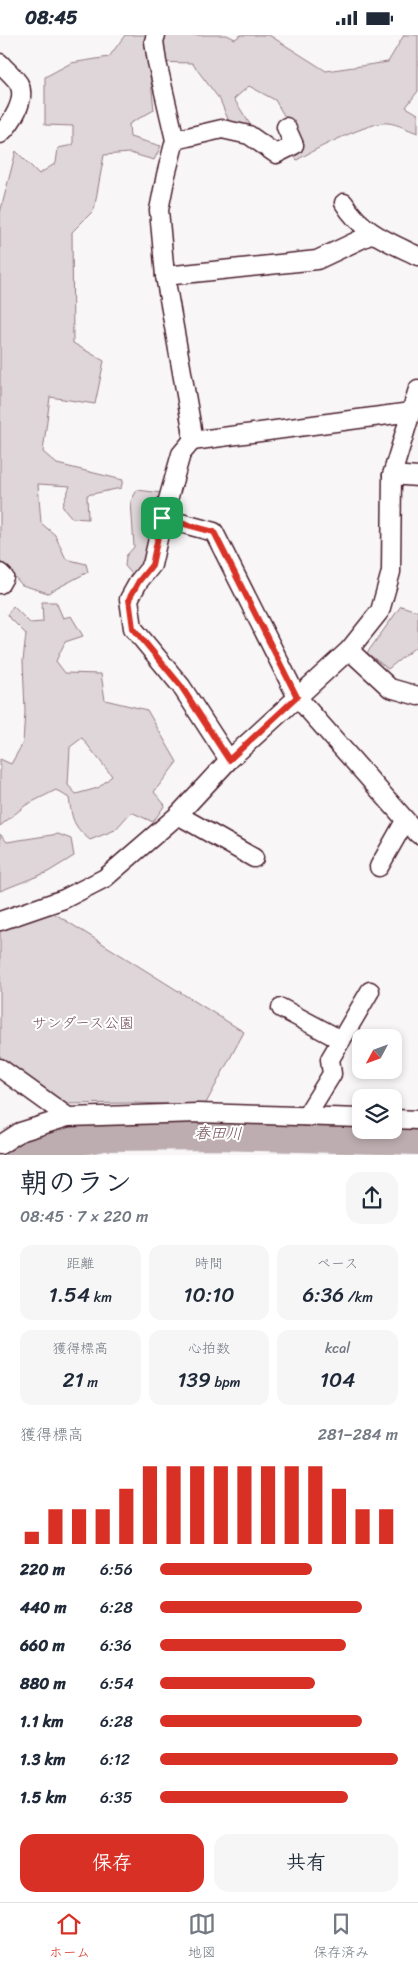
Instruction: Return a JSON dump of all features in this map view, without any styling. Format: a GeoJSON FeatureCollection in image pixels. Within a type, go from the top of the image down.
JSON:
{"type":"FeatureCollection","features":[{"type":"Feature","properties":{"kind":"street"},"geometry":{"type":"LineString","coordinates":[[156,35],[154,41],[157,62],[175,140],[159,210],[165,276],[192,429],[192,441]]}},
{"type":"Feature","properties":{"kind":"street"},"geometry":{"type":"LineString","coordinates":[[0,63],[20,85],[22,98],[8,127],[0,134]]}},
{"type":"Feature","properties":{"kind":"street"},"geometry":{"type":"LineString","coordinates":[[175,140],[222,129],[249,135],[276,154],[294,145],[286,127]]}},
{"type":"Feature","properties":{"kind":"street"},"geometry":{"type":"LineString","coordinates":[[344,203],[351,215],[372,234],[418,256]]}},
{"type":"Feature","properties":{"kind":"street"},"geometry":{"type":"LineString","coordinates":[[165,276],[317,260],[372,234]]}},
{"type":"Feature","properties":{"kind":"street"},"geometry":{"type":"LineString","coordinates":[[0,921],[64,899],[105,878],[178,815],[229,760],[349,649],[380,611],[391,572],[392,475],[418,389]]}},
{"type":"Feature","properties":{"kind":"street"},"geometry":{"type":"LineString","coordinates":[[229,760],[181,686],[133,628],[129,599],[139,581],[152,565],[162,518],[180,454],[192,441],[411,412]]}},
{"type":"Feature","properties":{"kind":"street"},"geometry":{"type":"LineString","coordinates":[[392,475],[418,477]]}},
{"type":"Feature","properties":{"kind":"street"},"geometry":{"type":"LineString","coordinates":[[162,518],[214,532],[297,697],[418,834]]}},
{"type":"Feature","properties":{"kind":"street"},"geometry":{"type":"LineString","coordinates":[[0,573],[4,577],[0,584]]}},
{"type":"Feature","properties":{"kind":"street"},"geometry":{"type":"LineString","coordinates":[[349,649],[390,687],[418,697]]}},
{"type":"Feature","properties":{"kind":"street"},"geometry":{"type":"LineString","coordinates":[[178,815],[254,858]]}},
{"type":"Feature","properties":{"kind":"street"},"geometry":{"type":"LineString","coordinates":[[379,867],[405,821]]}},
{"type":"Feature","properties":{"kind":"street"},"geometry":{"type":"LineString","coordinates":[[306,1117],[332,1074],[330,1059],[370,991]]}},
{"type":"Feature","properties":{"kind":"street"},"geometry":{"type":"LineString","coordinates":[[281,1008],[341,1040]]}},
{"type":"Feature","properties":{"kind":"street"},"geometry":{"type":"LineString","coordinates":[[0,1068],[68,1117]]}},
{"type":"Feature","properties":{"kind":"street"},"geometry":{"type":"LineString","coordinates":[[0,1145],[20,1132],[68,1117],[198,1113],[352,1118]]}},
{"type":"Feature","properties":{"kind":"street"},"geometry":{"type":"LineString","coordinates":[[402,1119],[418,1120]]}},
{"type":"Feature","properties":{"kind":"green space"},"geometry":{"type":"Polygon","coordinates":[[[125,35],[227,35],[235,39],[241,35],[269,35],[326,71],[388,62],[404,35],[418,35],[418,91],[406,107],[418,114],[418,133],[392,124],[380,123],[342,137],[297,160],[292,154],[300,143],[275,100],[249,86],[234,99],[253,129],[230,124],[220,100],[192,63],[149,62],[154,110],[129,124],[130,137],[161,146],[154,160],[130,153],[104,155],[94,210],[72,232],[73,343],[104,361],[95,404],[50,397],[43,452],[57,464],[123,480],[121,488],[87,495],[88,519],[72,518],[62,506],[70,486],[38,484],[41,523],[55,535],[66,559],[86,564],[88,572],[48,593],[22,585],[0,561],[0,213],[16,151],[39,174],[56,163],[58,148],[73,145],[73,126],[45,125],[45,77],[71,63],[109,57],[125,35]]]}},
{"type":"Feature","properties":{"kind":"green space"},"geometry":{"type":"Polygon","coordinates":[[[137,490],[162,493],[147,561],[132,574],[125,566],[126,556],[134,547],[131,501],[137,490]]]}},
{"type":"Feature","properties":{"kind":"green space"},"geometry":{"type":"Polygon","coordinates":[[[42,602],[56,602],[63,618],[71,616],[83,636],[65,642],[56,661],[65,673],[101,674],[105,700],[147,710],[177,762],[154,792],[165,805],[153,822],[131,812],[115,830],[90,840],[74,822],[69,798],[56,790],[26,805],[0,826],[0,759],[11,764],[23,743],[25,712],[23,661],[26,634],[7,615],[13,606],[30,623],[43,622],[42,602]],[[82,738],[70,747],[68,785],[76,794],[98,788],[112,776],[82,738]]]}},
{"type":"Feature","properties":{"kind":"green space"},"geometry":{"type":"Polygon","coordinates":[[[401,606],[418,613],[418,645],[388,669],[367,653],[401,606]]]}},
{"type":"Feature","properties":{"kind":"green space"},"geometry":{"type":"Polygon","coordinates":[[[0,834],[7,842],[58,834],[71,839],[74,856],[48,872],[0,891],[0,834]]]}},
{"type":"Feature","properties":{"kind":"green space","name":"サンダース公園"},"geometry":{"type":"Polygon","coordinates":[[[52,912],[244,1032],[205,1105],[63,1104],[0,1058],[0,931],[52,912]]]}},
{"type":"Feature","properties":{"kind":"waterway","name":"春田川"},"geometry":{"type":"LineString","coordinates":[[22,1155],[35,1147],[103,1134],[215,1133],[418,1138]]}},
{"type":"Feature","properties":{"kind":"route"},"geometry":{"type":"LineString","coordinates":[[162,518],[214,532],[297,697],[229,760],[181,686],[133,628],[129,599],[139,581],[152,565],[162,518]]}}]}
